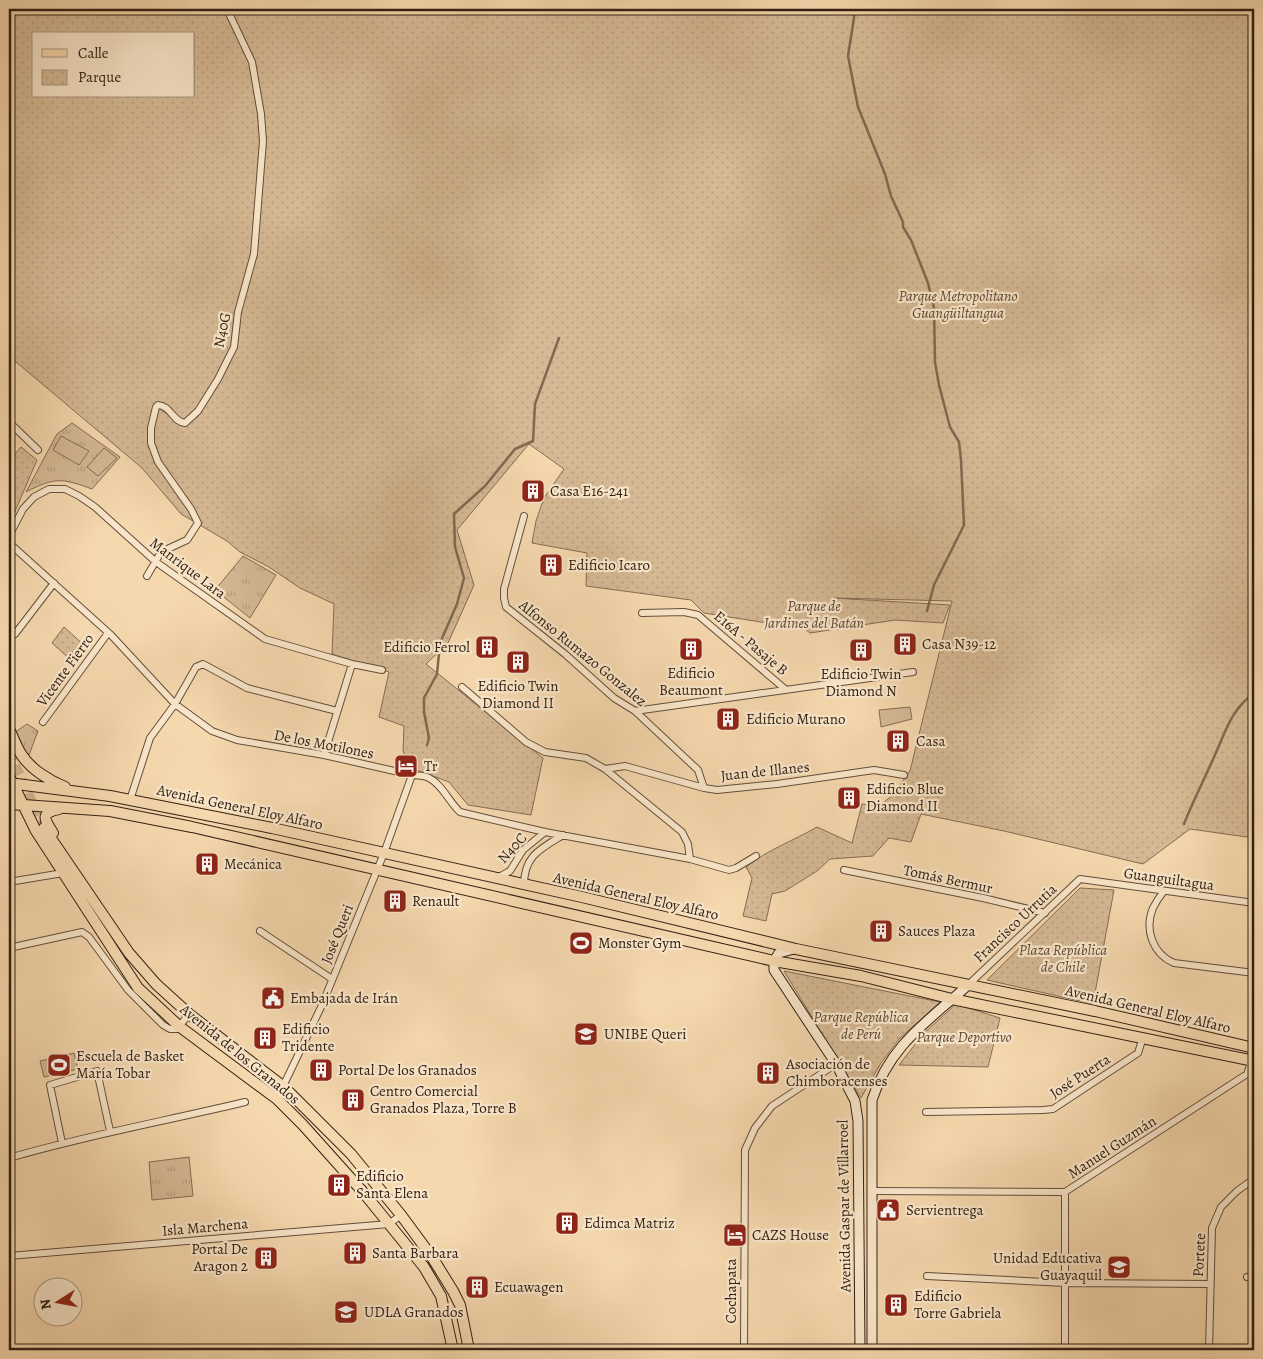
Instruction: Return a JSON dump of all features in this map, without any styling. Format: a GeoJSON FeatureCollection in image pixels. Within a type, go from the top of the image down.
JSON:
{"type":"FeatureCollection","features":[{"type":"Feature","properties":{"kind":"main road"},"geometry":{"type":"LineString","coordinates":[[9,729],[22,756],[34,768],[55,782],[83,792]]}},
{"type":"Feature","properties":{"kind":"main road","name":"Avenida General Eloy Alfaro"},"geometry":{"type":"LineString","coordinates":[[10,781],[130,800],[272,828],[592,900],[796,949],[864,962],[967,986],[1095,1011],[1254,1048]]}},
{"type":"Feature","properties":{"kind":"main road","name":"Avenida de los Granados"},"geometry":{"type":"LineString","coordinates":[[10,781],[21,804],[42,827],[106,910],[112,929],[129,953],[156,984],[190,1014],[284,1087],[351,1154],[401,1215],[454,1291],[460,1306],[468,1349]]}},
{"type":"Feature","properties":{"kind":"main road","name":"Avenida General Eloy Alfaro"},"geometry":{"type":"LineString","coordinates":[[9,804],[110,811],[270,845],[774,962],[862,976],[952,999],[1253,1060]]}},
{"type":"Feature","properties":{"kind":"main road"},"geometry":{"type":"LineString","coordinates":[[42,827],[48,811],[67,807]]}},
{"type":"Feature","properties":{"kind":"main road","name":"Avenida de los Granados"},"geometry":{"type":"LineString","coordinates":[[42,827],[63,873],[138,988],[180,1027],[277,1099],[350,1178],[424,1267],[441,1296],[453,1349]]}},
{"type":"Feature","properties":{"kind":"main road"},"geometry":{"type":"LineString","coordinates":[[270,845],[278,839],[272,828]]}},
{"type":"Feature","properties":{"kind":"main road"},"geometry":{"type":"LineString","coordinates":[[774,962],[779,953],[796,949]]}},
{"type":"Feature","properties":{"kind":"main road","name":"Avenida Gaspar de Villarroel"},"geometry":{"type":"LineString","coordinates":[[774,962],[774,970],[778,978],[836,1064],[854,1101],[858,1121],[860,1350]]}},
{"type":"Feature","properties":{"kind":"main road","name":"Avenida Gaspar de Villarroel"},"geometry":{"type":"LineString","coordinates":[[872,1350],[872,1100],[894,1056],[905,1041],[924,1022],[967,986]]}},
{"type":"Feature","properties":{"kind":"main road"},"geometry":{"type":"LineString","coordinates":[[854,1101],[867,1103],[872,1100]]}},
{"type":"Feature","properties":{"kind":"main road"},"geometry":{"type":"LineString","coordinates":[[858,1121],[863,1119],[871,1121]]}},
{"type":"Feature","properties":{"kind":"street","name":"N40G"},"geometry":{"type":"LineString","coordinates":[[156,562],[161,552],[187,540],[198,524],[191,509],[158,462],[152,443],[151,428],[156,407],[158,405],[164,406],[176,420],[183,423],[198,411],[234,347],[238,312],[254,254],[263,141],[261,114],[252,62],[227,9]]}},
{"type":"Feature","properties":{"kind":"street"},"geometry":{"type":"LineString","coordinates":[[9,422],[38,450]]}},
{"type":"Feature","properties":{"kind":"street","name":"Manrique Lara"},"geometry":{"type":"LineString","coordinates":[[9,536],[22,509],[34,497],[49,489],[65,489],[95,507],[156,562],[265,639],[352,664],[382,670]]}},
{"type":"Feature","properties":{"kind":"street","name":"Alfonso Rumazo Gonzalez"},"geometry":{"type":"LineString","coordinates":[[524,516],[504,589],[506,607],[565,654],[614,698],[635,711],[698,770],[704,788]]}},
{"type":"Feature","properties":{"kind":"street","name":"De los Motilones"},"geometry":{"type":"LineString","coordinates":[[9,543],[108,633],[174,704],[212,731],[237,740],[324,755],[430,778],[460,812],[545,832],[690,859],[729,870],[756,856]]}},
{"type":"Feature","properties":{"kind":"street"},"geometry":{"type":"LineString","coordinates":[[147,576],[156,562]]}},
{"type":"Feature","properties":{"kind":"street"},"geometry":{"type":"LineString","coordinates":[[15,634],[54,583]]}},
{"type":"Feature","properties":{"kind":"street","name":"E16A - Pasaje B"},"geometry":{"type":"LineString","coordinates":[[642,613],[684,612],[698,615],[785,689]]}},
{"type":"Feature","properties":{"kind":"street","name":"Vicente Fierro"},"geometry":{"type":"LineString","coordinates":[[43,722],[108,633]]}},
{"type":"Feature","properties":{"kind":"street"},"geometry":{"type":"LineString","coordinates":[[130,800],[150,738],[174,704],[196,667],[203,664],[247,688],[337,710]]}},
{"type":"Feature","properties":{"kind":"street"},"geometry":{"type":"LineString","coordinates":[[324,755],[352,664]]}},
{"type":"Feature","properties":{"kind":"street"},"geometry":{"type":"LineString","coordinates":[[635,711],[913,672]]}},
{"type":"Feature","properties":{"kind":"street"},"geometry":{"type":"LineString","coordinates":[[462,687],[526,742],[545,752],[586,758],[605,769],[682,832],[688,844],[690,859]]}},
{"type":"Feature","properties":{"kind":"street","name":"Juan de Illanes"},"geometry":{"type":"LineString","coordinates":[[605,769],[625,766],[717,790],[777,784],[874,770],[904,775]]}},
{"type":"Feature","properties":{"kind":"street","name":"José Queri"},"geometry":{"type":"LineString","coordinates":[[277,1099],[332,980],[384,853],[412,775]]}},
{"type":"Feature","properties":{"kind":"street","name":"N40C"},"geometry":{"type":"LineString","coordinates":[[495,879],[510,871],[523,850],[545,832]]}},
{"type":"Feature","properties":{"kind":"street","name":"N40C"},"geometry":{"type":"LineString","coordinates":[[524,885],[524,874],[530,858],[562,835]]}},
{"type":"Feature","properties":{"kind":"street","name":"Tomás Bermur"},"geometry":{"type":"LineString","coordinates":[[844,870],[1045,913]]}},
{"type":"Feature","properties":{"kind":"street"},"geometry":{"type":"LineString","coordinates":[[9,882],[63,873]]}},
{"type":"Feature","properties":{"kind":"street","name":"Francisco Urrutia"},"geometry":{"type":"LineString","coordinates":[[967,986],[1080,880]]}},
{"type":"Feature","properties":{"kind":"street","name":"Guanguiltagua"},"geometry":{"type":"LineString","coordinates":[[1080,880],[1254,903]]}},
{"type":"Feature","properties":{"kind":"street"},"geometry":{"type":"LineString","coordinates":[[1164,891],[1153,908],[1149,929],[1152,942],[1158,953],[1174,962],[1254,973]]}},
{"type":"Feature","properties":{"kind":"street"},"geometry":{"type":"LineString","coordinates":[[260,931],[332,980]]}},
{"type":"Feature","properties":{"kind":"street"},"geometry":{"type":"LineString","coordinates":[[9,948],[82,932],[89,937],[128,990],[144,1008],[166,1027],[170,1029],[180,1027],[190,1014]]}},
{"type":"Feature","properties":{"kind":"street","name":"José Puerta"},"geometry":{"type":"LineString","coordinates":[[926,1112],[1043,1110],[1053,1108],[1138,1053],[1143,1037]]}},
{"type":"Feature","properties":{"kind":"street","name":"Manuel Guzmán"},"geometry":{"type":"LineString","coordinates":[[872,1191],[1065,1192],[1247,1074],[1253,1060]]}},
{"type":"Feature","properties":{"kind":"street","name":"Cochapata"},"geometry":{"type":"LineString","coordinates":[[744,1350],[745,1150],[755,1128],[772,1106],[836,1064]]}},
{"type":"Feature","properties":{"kind":"street"},"geometry":{"type":"LineString","coordinates":[[62,1143],[50,1085],[97,1071],[110,1131]]}},
{"type":"Feature","properties":{"kind":"street"},"geometry":{"type":"LineString","coordinates":[[9,1158],[110,1131],[185,1117],[244,1102]]}},
{"type":"Feature","properties":{"kind":"street","name":"Portete"},"geometry":{"type":"LineString","coordinates":[[1209,1350],[1212,1228],[1221,1208],[1237,1191],[1254,1179]]}},
{"type":"Feature","properties":{"kind":"street"},"geometry":{"type":"LineString","coordinates":[[1065,1192],[1065,1350]]}},
{"type":"Feature","properties":{"kind":"street"},"geometry":{"type":"LineString","coordinates":[[389,1224],[401,1215]]}},
{"type":"Feature","properties":{"kind":"street","name":"Isla Marchena"},"geometry":{"type":"LineString","coordinates":[[9,1256],[389,1224]]}},
{"type":"Feature","properties":{"kind":"street"},"geometry":{"type":"LineString","coordinates":[[927,1276],[1065,1283],[1210,1284]]}},
{"type":"Feature","properties":{"kind":"street"},"geometry":{"type":"LineString","coordinates":[[1247,1277],[1254,1278]]}},
{"type":"Feature","properties":{"kind":"street"},"geometry":{"type":"LineString","coordinates":[[434,1350],[468,1349]]}},
{"type":"Feature","properties":{"kind":"green space","name":"Parque Metropolitano Guangüiltangua"},"geometry":{"type":"Polygon","coordinates":[[[9,9],[1254,9],[1254,838],[1190,829],[1143,864],[1004,831],[921,814],[911,842],[889,838],[873,856],[830,859],[817,871],[785,891],[772,894],[766,921],[743,916],[752,878],[746,867],[771,851],[817,827],[852,843],[862,804],[879,806],[893,795],[910,771],[952,601],[833,598],[950,605],[943,623],[895,620],[810,633],[805,629],[704,613],[691,600],[586,586],[587,553],[532,543],[536,521],[544,498],[564,469],[529,444],[457,530],[474,585],[448,643],[426,664],[543,758],[531,815],[468,805],[449,782],[411,768],[403,751],[404,726],[379,717],[389,672],[332,654],[334,604],[300,588],[181,514],[142,468],[9,356],[9,9]]]}},
{"type":"Feature","properties":{"kind":"green space"},"geometry":{"type":"Polygon","coordinates":[[[72,423],[120,457],[92,489],[66,481],[59,481],[44,484],[26,492],[57,434],[72,423]]]}},
{"type":"Feature","properties":{"kind":"green space"},"geometry":{"type":"Polygon","coordinates":[[[61,436],[89,451],[79,465],[53,450],[61,436]]]}},
{"type":"Feature","properties":{"kind":"green space"},"geometry":{"type":"Polygon","coordinates":[[[21,447],[37,460],[10,523],[9,461],[21,447]]]}},
{"type":"Feature","properties":{"kind":"green space"},"geometry":{"type":"Polygon","coordinates":[[[104,448],[117,458],[98,476],[87,467],[104,448]]]}},
{"type":"Feature","properties":{"kind":"green space"},"geometry":{"type":"Polygon","coordinates":[[[243,556],[276,575],[250,618],[215,590],[243,556]]]}},
{"type":"Feature","properties":{"kind":"green space"},"geometry":{"type":"Polygon","coordinates":[[[64,627],[85,646],[73,662],[52,643],[64,627]]]}},
{"type":"Feature","properties":{"kind":"green space"},"geometry":{"type":"Polygon","coordinates":[[[910,707],[912,719],[881,727],[879,710],[910,707]]]}},
{"type":"Feature","properties":{"kind":"green space"},"geometry":{"type":"Polygon","coordinates":[[[27,724],[38,731],[29,755],[22,748],[14,733],[27,724]]]}},
{"type":"Feature","properties":{"kind":"green space","name":"Plaza República de Chile"},"geometry":{"type":"Polygon","coordinates":[[[1080,888],[1114,890],[1093,1004],[987,980],[1080,888]]]}},
{"type":"Feature","properties":{"kind":"green space","name":"Parque República de Perú"},"geometry":{"type":"Polygon","coordinates":[[[784,971],[940,1002],[899,1039],[881,1063],[861,1098],[784,971]]]}},
{"type":"Feature","properties":{"kind":"green space","name":"Parque Deportivo"},"geometry":{"type":"Polygon","coordinates":[[[956,1004],[1000,1018],[988,1067],[899,1065],[924,1033],[956,1004]]]}},
{"type":"Feature","properties":{"kind":"green space","name":"Escuela de Basket María Tobar"},"geometry":{"type":"Polygon","coordinates":[[[74,1053],[78,1069],[44,1077],[40,1061],[74,1053]]]}},
{"type":"Feature","properties":{"kind":"green space"},"geometry":{"type":"Polygon","coordinates":[[[189,1157],[193,1196],[152,1200],[149,1162],[189,1157]]]}},
{"type":"Feature","properties":{"kind":"waterway"},"geometry":{"type":"LineString","coordinates":[[854,9],[848,56],[858,107],[885,174],[891,196],[903,222],[903,227],[911,240],[928,283],[934,308],[935,362],[939,385],[950,427],[959,442],[964,525],[934,585],[927,611]]}},
{"type":"Feature","properties":{"kind":"waterway"},"geometry":{"type":"LineString","coordinates":[[427,745],[429,738],[424,712],[424,698],[437,674],[440,643],[457,604],[464,578],[455,547],[454,514],[485,486],[515,449],[533,441],[535,404],[559,338]]}},
{"type":"Feature","properties":{"kind":"waterway"},"geometry":{"type":"LineString","coordinates":[[1254,588],[1252,592],[1254,597]]}},
{"type":"Feature","properties":{"kind":"waterway"},"geometry":{"type":"LineString","coordinates":[[1184,824],[1234,714],[1254,693]]}},
{"type":"Feature","properties":{"kind":"tunnel"},"geometry":{"type":"LineString","coordinates":[[9,752],[44,828]]}},
{"type":"Feature","properties":{"kind":"place","name":"Casa E16-241"},"geometry":{"type":"Point","coordinates":[533,491]}},
{"type":"Feature","properties":{"kind":"place","name":"Edificio Icaro"},"geometry":{"type":"Point","coordinates":[551,565]}},
{"type":"Feature","properties":{"kind":"place","name":"Casa N39-12"},"geometry":{"type":"Point","coordinates":[905,644]}},
{"type":"Feature","properties":{"kind":"place","name":"Edificio Ferrol"},"geometry":{"type":"Point","coordinates":[487,647]}},
{"type":"Feature","properties":{"kind":"place","name":"Edificio Beaumont"},"geometry":{"type":"Point","coordinates":[691,649]}},
{"type":"Feature","properties":{"kind":"place","name":"Edificio Twin Diamond N"},"geometry":{"type":"Point","coordinates":[861,650]}},
{"type":"Feature","properties":{"kind":"place","name":"Edificio Twin Diamond II"},"geometry":{"type":"Point","coordinates":[518,662]}},
{"type":"Feature","properties":{"kind":"place","name":"Edificio Murano"},"geometry":{"type":"Point","coordinates":[728,719]}},
{"type":"Feature","properties":{"kind":"place","name":"Casa"},"geometry":{"type":"Point","coordinates":[898,741]}},
{"type":"Feature","properties":{"kind":"place","name":"Tr"},"geometry":{"type":"Point","coordinates":[406,766]}},
{"type":"Feature","properties":{"kind":"place","name":"Edificio Blue Diamond II"},"geometry":{"type":"Point","coordinates":[849,798]}},
{"type":"Feature","properties":{"kind":"place","name":"Mecánica"},"geometry":{"type":"Point","coordinates":[207,864]}},
{"type":"Feature","properties":{"kind":"place","name":"Renault"},"geometry":{"type":"Point","coordinates":[395,901]}},
{"type":"Feature","properties":{"kind":"place","name":"Sauces Plaza"},"geometry":{"type":"Point","coordinates":[881,931]}},
{"type":"Feature","properties":{"kind":"place","name":"Monster Gym"},"geometry":{"type":"Point","coordinates":[581,943]}},
{"type":"Feature","properties":{"kind":"place","name":"Embajada de Irán"},"geometry":{"type":"Point","coordinates":[273,998]}},
{"type":"Feature","properties":{"kind":"place","name":"UNIBE Queri"},"geometry":{"type":"Point","coordinates":[586,1034]}},
{"type":"Feature","properties":{"kind":"place","name":"Edificio Tridente"},"geometry":{"type":"Point","coordinates":[265,1038]}},
{"type":"Feature","properties":{"kind":"place","name":"Escuela de Basket María Tobar"},"geometry":{"type":"Point","coordinates":[59,1065]}},
{"type":"Feature","properties":{"kind":"place","name":"Portal De los Granados"},"geometry":{"type":"Point","coordinates":[321,1070]}},
{"type":"Feature","properties":{"kind":"place","name":"Asociación de Chimboracenses"},"geometry":{"type":"Point","coordinates":[768,1073]}},
{"type":"Feature","properties":{"kind":"place","name":"Centro Comercial Granados Plaza, Torre B"},"geometry":{"type":"Point","coordinates":[353,1100]}},
{"type":"Feature","properties":{"kind":"place","name":"Edificio Santa Elena"},"geometry":{"type":"Point","coordinates":[339,1185]}},
{"type":"Feature","properties":{"kind":"place","name":"Servientrega"},"geometry":{"type":"Point","coordinates":[888,1210]}},
{"type":"Feature","properties":{"kind":"place","name":"Edimca Matriz"},"geometry":{"type":"Point","coordinates":[567,1223]}},
{"type":"Feature","properties":{"kind":"place","name":"CAZS House"},"geometry":{"type":"Point","coordinates":[735,1235]}},
{"type":"Feature","properties":{"kind":"place","name":"Santa Barbara"},"geometry":{"type":"Point","coordinates":[355,1253]}},
{"type":"Feature","properties":{"kind":"place","name":"Portal De Aragon 2"},"geometry":{"type":"Point","coordinates":[266,1258]}},
{"type":"Feature","properties":{"kind":"place","name":"Unidad Educativa Guayaquil"},"geometry":{"type":"Point","coordinates":[1119,1267]}},
{"type":"Feature","properties":{"kind":"place","name":"Ecuawagen"},"geometry":{"type":"Point","coordinates":[477,1287]}},
{"type":"Feature","properties":{"kind":"place","name":"Edificio Torre Gabriela"},"geometry":{"type":"Point","coordinates":[896,1305]}},
{"type":"Feature","properties":{"kind":"place","name":"UDLA Granados"},"geometry":{"type":"Point","coordinates":[346,1312]}},
{"type":"Feature","properties":{"kind":"park label","name":"Parque de Jardines del Batán"},"geometry":{"type":"Point","coordinates":[814,614]}}]}
